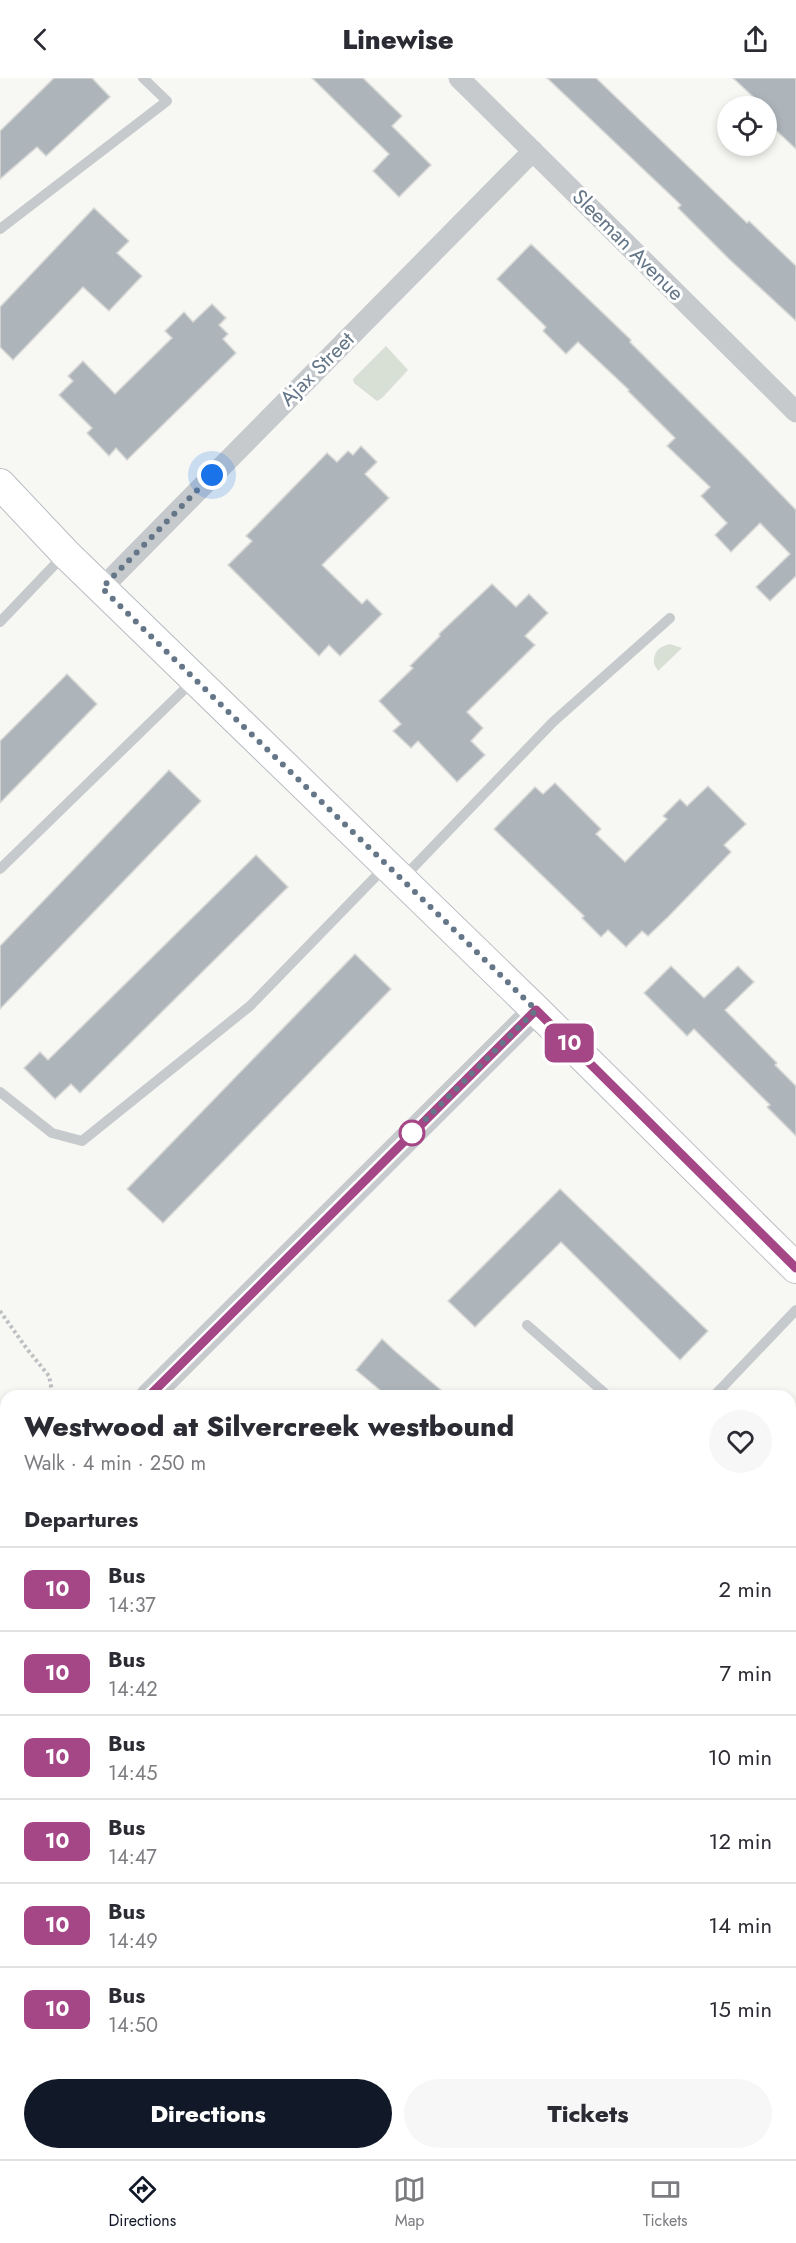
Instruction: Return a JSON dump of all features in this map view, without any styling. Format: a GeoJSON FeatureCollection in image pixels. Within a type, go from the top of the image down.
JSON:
{"type":"FeatureCollection","features":[{"type":"Feature","properties":{"kind":"main road"},"geometry":{"type":"LineString","coordinates":[[0,484],[66,554],[536,1010],[796,1268]]}},
{"type":"Feature","properties":{"kind":"street","name":"Sleeman Avenue"},"geometry":{"type":"LineString","coordinates":[[459,78],[796,412]]}},
{"type":"Feature","properties":{"kind":"street","name":"Ajax Street"},"geometry":{"type":"LineString","coordinates":[[102,588],[533,151]]}},
{"type":"Feature","properties":{"kind":"street"},"geometry":{"type":"LineString","coordinates":[[155,1390],[536,1010]]}},
{"type":"Feature","properties":{"kind":"lane"},"geometry":{"type":"LineString","coordinates":[[0,229],[167,101],[143,78]]}},
{"type":"Feature","properties":{"kind":"lane"},"geometry":{"type":"LineString","coordinates":[[0,622],[66,554]]}},
{"type":"Feature","properties":{"kind":"lane"},"geometry":{"type":"LineString","coordinates":[[0,1092],[52,1133],[82,1141],[250,1006],[553,722],[670,618]]}},
{"type":"Feature","properties":{"kind":"lane"},"geometry":{"type":"LineString","coordinates":[[0,869],[195,680]]}},
{"type":"Feature","properties":{"kind":"lane"},"geometry":{"type":"LineString","coordinates":[[720,1390],[796,1310]]}},
{"type":"Feature","properties":{"kind":"lane"},"geometry":{"type":"LineString","coordinates":[[527,1325],[601,1390]]}},
{"type":"Feature","properties":{"kind":"path"},"geometry":{"type":"LineString","coordinates":[[0,1311],[49,1376],[52,1390]]}},
{"type":"Feature","properties":{"kind":"shaded area"},"geometry":{"type":"Polygon","coordinates":[[[386,346],[408,370],[377,401],[354,383],[353,379],[386,346]]]}},
{"type":"Feature","properties":{"kind":"shaded area"},"geometry":{"type":"Polygon","coordinates":[[[670,644],[682,648],[658,671],[654,664],[656,653],[660,648],[670,644]]]}},
{"type":"Feature","properties":{"kind":"building"},"geometry":{"type":"Polygon","coordinates":[[[54,78],[92,78],[110,97],[46,156],[37,147],[0,179],[0,131],[54,78]]]}},
{"type":"Feature","properties":{"kind":"building"},"geometry":{"type":"Polygon","coordinates":[[[312,78],[363,78],[402,116],[392,126],[431,165],[399,197],[373,171],[389,154],[312,78]]]}},
{"type":"Feature","properties":{"kind":"building"},"geometry":{"type":"Polygon","coordinates":[[[547,78],[596,78],[747,223],[749,221],[796,266],[796,321],[678,208],[681,205],[547,78]]]}},
{"type":"Feature","properties":{"kind":"building"},"geometry":{"type":"Polygon","coordinates":[[[733,78],[796,78],[796,149],[777,131],[777,96],[752,96],[733,78]]]}},
{"type":"Feature","properties":{"kind":"building"},"geometry":{"type":"Polygon","coordinates":[[[94,208],[129,241],[117,253],[142,276],[109,311],[83,287],[13,360],[0,347],[0,307],[94,208]]]}},
{"type":"Feature","properties":{"kind":"building"},"geometry":{"type":"Polygon","coordinates":[[[531,244],[631,340],[630,342],[796,510],[796,576],[770,601],[756,587],[790,554],[760,523],[731,552],[715,535],[727,523],[701,496],[710,487],[667,446],[675,438],[578,342],[566,354],[543,331],[546,327],[497,279],[531,244]]]}},
{"type":"Feature","properties":{"kind":"building"},"geometry":{"type":"Polygon","coordinates":[[[212,304],[226,318],[219,325],[228,334],[223,339],[236,353],[127,460],[116,448],[109,456],[87,433],[92,428],[59,395],[73,381],[68,376],[83,361],[115,394],[172,338],[165,331],[184,312],[193,322],[212,304]]]}},
{"type":"Feature","properties":{"kind":"building"},"geometry":{"type":"Polygon","coordinates":[[[361,446],[377,462],[365,474],[389,498],[322,565],[362,604],[367,599],[382,614],[340,656],[329,645],[319,656],[228,565],[252,541],[246,536],[327,453],[337,462],[348,451],[353,455],[361,446]]]}},
{"type":"Feature","properties":{"kind":"building"},"geometry":{"type":"Polygon","coordinates":[[[492,584],[516,607],[529,594],[548,613],[525,636],[535,645],[467,712],[483,728],[471,741],[485,755],[457,782],[418,741],[411,748],[393,731],[401,724],[379,701],[413,668],[410,666],[440,636],[439,634],[492,584]]]}},
{"type":"Feature","properties":{"kind":"building"},"geometry":{"type":"Polygon","coordinates":[[[67,674],[97,704],[0,803],[0,741],[67,674]]]}},
{"type":"Feature","properties":{"kind":"building"},"geometry":{"type":"Polygon","coordinates":[[[169,770],[201,801],[0,1009],[0,946],[169,770]]]}},
{"type":"Feature","properties":{"kind":"building"},"geometry":{"type":"Polygon","coordinates":[[[555,783],[601,829],[596,834],[625,862],[667,819],[663,816],[680,799],[687,806],[708,786],[746,824],[724,845],[731,852],[668,917],[648,936],[642,931],[626,947],[608,930],[601,937],[582,918],[584,916],[494,829],[535,787],[543,794],[555,783]]]}},
{"type":"Feature","properties":{"kind":"building"},"geometry":{"type":"Polygon","coordinates":[[[256,855],[288,887],[80,1093],[71,1084],[55,1099],[24,1068],[40,1052],[48,1060],[256,855]]]}},
{"type":"Feature","properties":{"kind":"building"},"geometry":{"type":"Polygon","coordinates":[[[355,954],[391,989],[163,1223],[127,1189],[355,954]]]}},
{"type":"Feature","properties":{"kind":"building"},"geometry":{"type":"Polygon","coordinates":[[[671,966],[704,998],[738,966],[754,982],[725,1010],[777,1063],[775,1065],[796,1086],[796,1136],[767,1107],[770,1105],[694,1029],[687,1036],[644,993],[671,966]]]}},
{"type":"Feature","properties":{"kind":"building"},"geometry":{"type":"Polygon","coordinates":[[[560,1189],[708,1331],[680,1360],[561,1242],[475,1327],[448,1301],[560,1189]]]}},
{"type":"Feature","properties":{"kind":"building"},"geometry":{"type":"Polygon","coordinates":[[[382,1339],[441,1390],[380,1390],[356,1370],[382,1339]]]}},
{"type":"Feature","properties":{"kind":"bus line","name":"10"},"geometry":{"type":"LineString","coordinates":[[155,1390],[536,1010],[796,1268]]}},
{"type":"Feature","properties":{"kind":"route"},"geometry":{"type":"LineString","coordinates":[[212,475],[102,588],[536,1010],[412,1133]]}}]}
